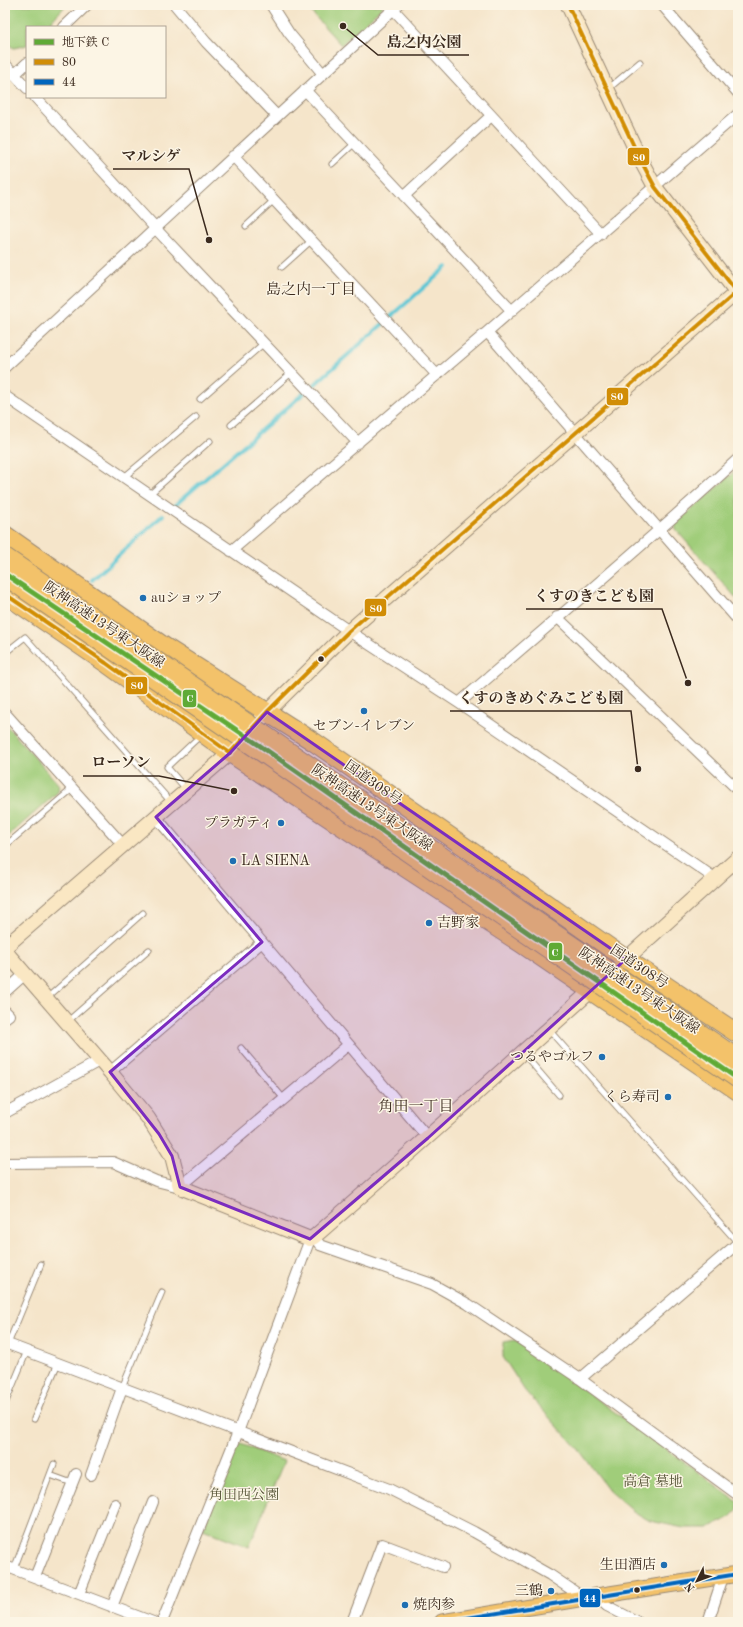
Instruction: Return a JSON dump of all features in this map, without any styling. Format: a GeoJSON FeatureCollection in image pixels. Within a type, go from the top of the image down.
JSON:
{"type":"FeatureCollection","features":[{"type":"Feature","properties":{"kind":"highway","name":"国道308号"},"geometry":{"type":"LineString","coordinates":[[5,535],[165,647],[314,742],[626,959],[738,1034]]}},
{"type":"Feature","properties":{"kind":"highway","name":"阪神高速13号東大阪線"},"geometry":{"type":"LineString","coordinates":[[5,557],[738,1059]]}},
{"type":"Feature","properties":{"kind":"highway","name":"阪神高速13号東大阪線"},"geometry":{"type":"LineString","coordinates":[[5,576],[738,1079]]}},
{"type":"Feature","properties":{"kind":"highway"},"geometry":{"type":"LineString","coordinates":[[5,594],[106,663],[230,753],[592,990],[738,1091]]}},
{"type":"Feature","properties":{"kind":"main road"},"geometry":{"type":"LineString","coordinates":[[442,1622],[738,1574]]}},
{"type":"Feature","properties":{"kind":"street"},"geometry":{"type":"LineString","coordinates":[[65,26],[87,5]]}},
{"type":"Feature","properties":{"kind":"street"},"geometry":{"type":"LineString","coordinates":[[175,5],[206,42],[277,116]]}},
{"type":"Feature","properties":{"kind":"street"},"geometry":{"type":"LineString","coordinates":[[271,5],[289,33],[323,74]]}},
{"type":"Feature","properties":{"kind":"street"},"geometry":{"type":"LineString","coordinates":[[180,1187],[172,1156],[159,1134],[110,1072],[5,951],[123,845],[230,753],[267,712],[349,632],[738,292],[655,187],[639,157],[568,5]]}},
{"type":"Feature","properties":{"kind":"street"},"geometry":{"type":"LineString","coordinates":[[662,5],[738,93]]}},
{"type":"Feature","properties":{"kind":"street"},"geometry":{"type":"LineString","coordinates":[[5,367],[395,7],[492,116],[601,234]]}},
{"type":"Feature","properties":{"kind":"street"},"geometry":{"type":"LineString","coordinates":[[5,64],[26,87]]}},
{"type":"Feature","properties":{"kind":"street"},"geometry":{"type":"LineString","coordinates":[[14,75],[26,64]]}},
{"type":"Feature","properties":{"kind":"street"},"geometry":{"type":"LineString","coordinates":[[305,90],[512,311]]}},
{"type":"Feature","properties":{"kind":"street"},"geometry":{"type":"LineString","coordinates":[[36,98],[155,228],[358,443]]}},
{"type":"Feature","properties":{"kind":"street"},"geometry":{"type":"LineString","coordinates":[[230,551],[512,311],[738,114]]}},
{"type":"Feature","properties":{"kind":"street"},"geometry":{"type":"LineString","coordinates":[[404,196],[492,116]]}},
{"type":"Feature","properties":{"kind":"street"},"geometry":{"type":"LineString","coordinates":[[234,156],[437,375]]}},
{"type":"Feature","properties":{"kind":"street"},"geometry":{"type":"LineString","coordinates":[[487,332],[738,620]]}},
{"type":"Feature","properties":{"kind":"street"},"geometry":{"type":"LineString","coordinates":[[5,396],[349,632],[459,703],[716,879]]}},
{"type":"Feature","properties":{"kind":"street"},"geometry":{"type":"LineString","coordinates":[[459,703],[557,617],[660,530],[738,459]]}},
{"type":"Feature","properties":{"kind":"street"},"geometry":{"type":"LineString","coordinates":[[557,617],[738,790]]}},
{"type":"Feature","properties":{"kind":"street"},"geometry":{"type":"LineString","coordinates":[[5,713],[123,845]]}},
{"type":"Feature","properties":{"kind":"street"},"geometry":{"type":"LineString","coordinates":[[156,817],[428,1138]]}},
{"type":"Feature","properties":{"kind":"street"},"geometry":{"type":"LineString","coordinates":[[162,1622],[238,1432],[312,1238],[428,1138],[738,858]]}},
{"type":"Feature","properties":{"kind":"street"},"geometry":{"type":"LineString","coordinates":[[110,1072],[262,942]]}},
{"type":"Feature","properties":{"kind":"street"},"geometry":{"type":"LineString","coordinates":[[5,992],[25,974]]}},
{"type":"Feature","properties":{"kind":"street"},"geometry":{"type":"LineString","coordinates":[[5,1011],[8,1015],[5,1018]]}},
{"type":"Feature","properties":{"kind":"street"},"geometry":{"type":"LineString","coordinates":[[180,1187],[348,1045]]}},
{"type":"Feature","properties":{"kind":"street"},"geometry":{"type":"LineString","coordinates":[[5,1113],[99,1061]]}},
{"type":"Feature","properties":{"kind":"street"},"geometry":{"type":"LineString","coordinates":[[5,1163],[113,1162],[156,1181],[180,1187],[312,1238],[320,1245],[432,1284],[468,1304],[580,1380],[738,1496]]}},
{"type":"Feature","properties":{"kind":"street"},"geometry":{"type":"LineString","coordinates":[[580,1380],[738,1243]]}},
{"type":"Feature","properties":{"kind":"street"},"geometry":{"type":"LineString","coordinates":[[7,1344],[389,1489],[474,1532],[638,1622]]}},
{"type":"Feature","properties":{"kind":"street"},"geometry":{"type":"LineString","coordinates":[[91,1474],[122,1388]]}},
{"type":"Feature","properties":{"kind":"street"},"geometry":{"type":"LineString","coordinates":[[35,1577],[74,1478]]}},
{"type":"Feature","properties":{"kind":"street"},"geometry":{"type":"LineString","coordinates":[[112,1607],[153,1502]]}},
{"type":"Feature","properties":{"kind":"street"},"geometry":{"type":"LineString","coordinates":[[79,1594],[115,1504]]}},
{"type":"Feature","properties":{"kind":"street"},"geometry":{"type":"LineString","coordinates":[[352,1622],[382,1544],[443,1568]]}},
{"type":"Feature","properties":{"kind":"street"},"geometry":{"type":"LineString","coordinates":[[8,1569],[35,1577],[153,1622]]}},
{"type":"Feature","properties":{"kind":"street"},"geometry":{"type":"LineString","coordinates":[[708,1622],[723,1577]]}},
{"type":"Feature","properties":{"kind":"lane"},"geometry":{"type":"LineString","coordinates":[[608,90],[640,62]]}},
{"type":"Feature","properties":{"kind":"lane"},"geometry":{"type":"LineString","coordinates":[[332,164],[355,143]]}},
{"type":"Feature","properties":{"kind":"lane"},"geometry":{"type":"LineString","coordinates":[[246,226],[274,200]]}},
{"type":"Feature","properties":{"kind":"lane"},"geometry":{"type":"LineString","coordinates":[[282,267],[312,240]]}},
{"type":"Feature","properties":{"kind":"lane"},"geometry":{"type":"LineString","coordinates":[[200,398],[264,343]]}},
{"type":"Feature","properties":{"kind":"lane"},"geometry":{"type":"LineString","coordinates":[[231,425],[292,373]]}},
{"type":"Feature","properties":{"kind":"lane"},"geometry":{"type":"LineString","coordinates":[[123,478],[196,417]]}},
{"type":"Feature","properties":{"kind":"lane"},"geometry":{"type":"LineString","coordinates":[[149,495],[210,441]]}},
{"type":"Feature","properties":{"kind":"lane"},"geometry":{"type":"LineString","coordinates":[[5,653],[25,637],[172,802]]}},
{"type":"Feature","properties":{"kind":"lane"},"geometry":{"type":"LineString","coordinates":[[187,790],[167,767],[203,733]]}},
{"type":"Feature","properties":{"kind":"lane"},"geometry":{"type":"LineString","coordinates":[[5,846],[72,788]]}},
{"type":"Feature","properties":{"kind":"lane"},"geometry":{"type":"LineString","coordinates":[[46,999],[143,913]]}},
{"type":"Feature","properties":{"kind":"lane"},"geometry":{"type":"LineString","coordinates":[[67,1023],[149,950]]}},
{"type":"Feature","properties":{"kind":"lane"},"geometry":{"type":"LineString","coordinates":[[549,1030],[738,1243]]}},
{"type":"Feature","properties":{"kind":"lane"},"geometry":{"type":"LineString","coordinates":[[240,1048],[284,1099]]}},
{"type":"Feature","properties":{"kind":"lane"},"geometry":{"type":"LineString","coordinates":[[523,1053],[559,1095]]}},
{"type":"Feature","properties":{"kind":"lane"},"geometry":{"type":"LineString","coordinates":[[7,1344],[41,1264]]}},
{"type":"Feature","properties":{"kind":"lane"},"geometry":{"type":"LineString","coordinates":[[122,1388],[162,1292]]}},
{"type":"Feature","properties":{"kind":"lane"},"geometry":{"type":"LineString","coordinates":[[5,1404],[27,1351]]}},
{"type":"Feature","properties":{"kind":"lane"},"geometry":{"type":"LineString","coordinates":[[34,1419],[58,1363]]}},
{"type":"Feature","properties":{"kind":"lane"},"geometry":{"type":"LineString","coordinates":[[8,1569],[54,1464]]}},
{"type":"Feature","properties":{"kind":"lane"},"geometry":{"type":"LineString","coordinates":[[50,1475],[74,1478]]}},
{"type":"Feature","properties":{"kind":"highlighted area"},"geometry":{"type":"Polygon","coordinates":[[[267,712],[626,959],[428,1138],[310,1239],[180,1187],[172,1156],[159,1134],[110,1072],[262,942],[156,817],[230,753],[267,712]]]}},
{"type":"Feature","properties":{"kind":"green space"},"geometry":{"type":"Polygon","coordinates":[[[5,5],[66,5],[47,26],[26,26],[26,45],[14,48],[5,43],[5,5]]]}},
{"type":"Feature","properties":{"kind":"green space"},"geometry":{"type":"Polygon","coordinates":[[[305,5],[382,5],[383,7],[341,45],[305,5]]]}},
{"type":"Feature","properties":{"kind":"green space"},"geometry":{"type":"Polygon","coordinates":[[[735,471],[738,471],[738,600],[676,530],[675,524],[735,471]]]}},
{"type":"Feature","properties":{"kind":"green space"},"geometry":{"type":"Polygon","coordinates":[[[5,724],[59,785],[58,792],[5,839],[5,724]]]}},
{"type":"Feature","properties":{"kind":"green space","name":"高倉 墓地"},"geometry":{"type":"Polygon","coordinates":[[[515,1340],[732,1497],[738,1503],[738,1509],[729,1518],[708,1528],[684,1528],[650,1521],[633,1511],[609,1490],[580,1451],[525,1391],[503,1357],[503,1342],[515,1340]]]}},
{"type":"Feature","properties":{"kind":"green space","name":"角田西公園"},"geometry":{"type":"Polygon","coordinates":[[[241,1444],[284,1461],[249,1547],[203,1529],[236,1446],[241,1444]]]}},
{"type":"Feature","properties":{"kind":"waterway"},"geometry":{"type":"LineString","coordinates":[[314,385],[447,267]]}},
{"type":"Feature","properties":{"kind":"waterway"},"geometry":{"type":"LineString","coordinates":[[174,506],[304,393]]}},
{"type":"Feature","properties":{"kind":"waterway"},"geometry":{"type":"LineString","coordinates":[[92,580],[163,515]]}},
{"type":"Feature","properties":{"kind":"metro line","name":"C"},"geometry":{"type":"LineString","coordinates":[[5,574],[259,745],[738,1079]]}},
{"type":"Feature","properties":{"kind":"transit line","name":"80"},"geometry":{"type":"LineString","coordinates":[[568,5],[639,157],[655,187],[737,292]]}},
{"type":"Feature","properties":{"kind":"transit line","name":"80"},"geometry":{"type":"LineString","coordinates":[[5,594],[106,663],[230,753],[267,712],[349,631],[738,291]]}},
{"type":"Feature","properties":{"kind":"transit line","name":"44"},"geometry":{"type":"LineString","coordinates":[[442,1622],[738,1574]]}},
{"type":"Feature","properties":{"kind":"place","name":"島之内公園"},"geometry":{"type":"Point","coordinates":[343,26]}},
{"type":"Feature","properties":{"kind":"place","name":"マルシゲ"},"geometry":{"type":"Point","coordinates":[209,240]}},
{"type":"Feature","properties":{"kind":"place","name":"auショップ"},"geometry":{"type":"Point","coordinates":[143,598]}},
{"type":"Feature","properties":{"kind":"place","name":"くすのきこども園"},"geometry":{"type":"Point","coordinates":[688,683]}},
{"type":"Feature","properties":{"kind":"place","name":"セブン-イレブン"},"geometry":{"type":"Point","coordinates":[364,711]}},
{"type":"Feature","properties":{"kind":"place","name":"くすのきめぐみこども園"},"geometry":{"type":"Point","coordinates":[638,769]}},
{"type":"Feature","properties":{"kind":"place","name":"ローソン"},"geometry":{"type":"Point","coordinates":[234,791]}},
{"type":"Feature","properties":{"kind":"place","name":"プラガティ"},"geometry":{"type":"Point","coordinates":[281,823]}},
{"type":"Feature","properties":{"kind":"place","name":"LA SIENA"},"geometry":{"type":"Point","coordinates":[233,861]}},
{"type":"Feature","properties":{"kind":"place","name":"吉野家"},"geometry":{"type":"Point","coordinates":[429,923]}},
{"type":"Feature","properties":{"kind":"place","name":"つるやゴルフ"},"geometry":{"type":"Point","coordinates":[602,1057]}},
{"type":"Feature","properties":{"kind":"place","name":"くら寿司"},"geometry":{"type":"Point","coordinates":[668,1097]}},
{"type":"Feature","properties":{"kind":"place","name":"生田酒店"},"geometry":{"type":"Point","coordinates":[664,1565]}},
{"type":"Feature","properties":{"kind":"place","name":"三鶴"},"geometry":{"type":"Point","coordinates":[551,1591]}},
{"type":"Feature","properties":{"kind":"place","name":"焼肉参"},"geometry":{"type":"Point","coordinates":[405,1605]}},
{"type":"Feature","properties":{"kind":"district","name":"島之内一丁目"},"geometry":{"type":"Point","coordinates":[311,290]}},
{"type":"Feature","properties":{"kind":"district","name":"角田一丁目"},"geometry":{"type":"Point","coordinates":[416,1107]}}]}
